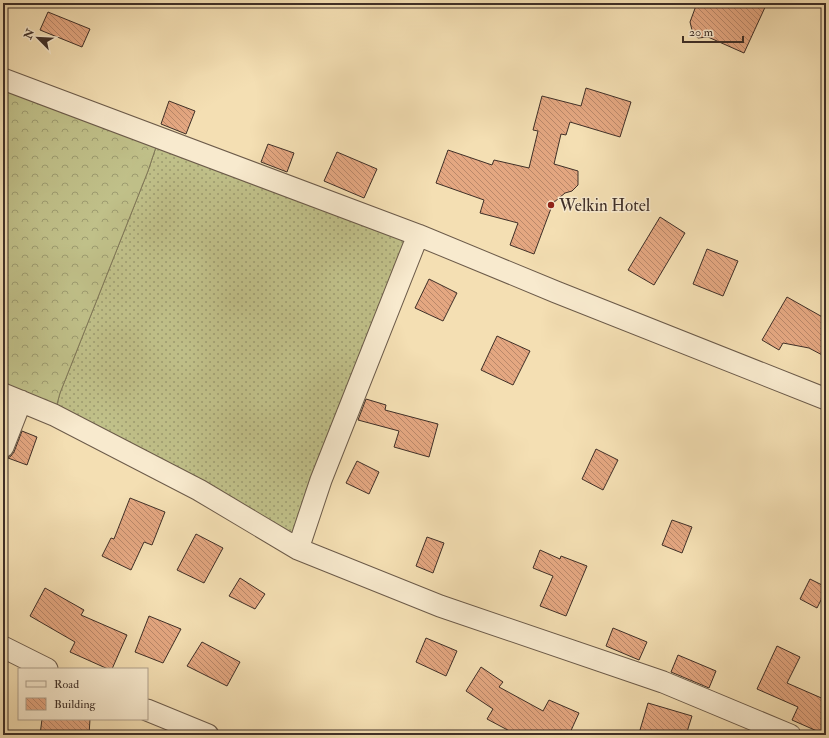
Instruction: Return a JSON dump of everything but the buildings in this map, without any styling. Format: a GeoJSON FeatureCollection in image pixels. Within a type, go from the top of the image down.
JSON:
{"type":"FeatureCollection","features":[{"type":"Feature","properties":{"kind":"street"},"geometry":{"type":"LineString","coordinates":[[3,79],[418,234],[563,295],[826,399]]}},
{"type":"Feature","properties":{"kind":"street"},"geometry":{"type":"LineString","coordinates":[[298,549],[321,480],[418,234]]}},
{"type":"Feature","properties":{"kind":"street"},"geometry":{"type":"LineString","coordinates":[[3,447],[12,397],[54,415],[199,490],[298,549],[440,606],[663,682],[790,735]]}},
{"type":"Feature","properties":{"kind":"street"},"geometry":{"type":"LineString","coordinates":[[3,647],[45,668]]}},
{"type":"Feature","properties":{"kind":"street"},"geometry":{"type":"LineString","coordinates":[[148,710],[208,735]]}},
{"type":"Feature","properties":{"kind":"green space"},"geometry":{"type":"Polygon","coordinates":[[[3,79],[159,138],[148,171],[60,393],[54,415],[3,394],[3,79]]]}},
{"type":"Feature","properties":{"kind":"green space"},"geometry":{"type":"Polygon","coordinates":[[[159,138],[418,235],[298,549],[54,415],[60,393],[148,171],[159,138]]]}},
{"type":"Feature","properties":{"kind":"place","name":"Welkin Hotel"},"geometry":{"type":"Point","coordinates":[551,205]}}]}
